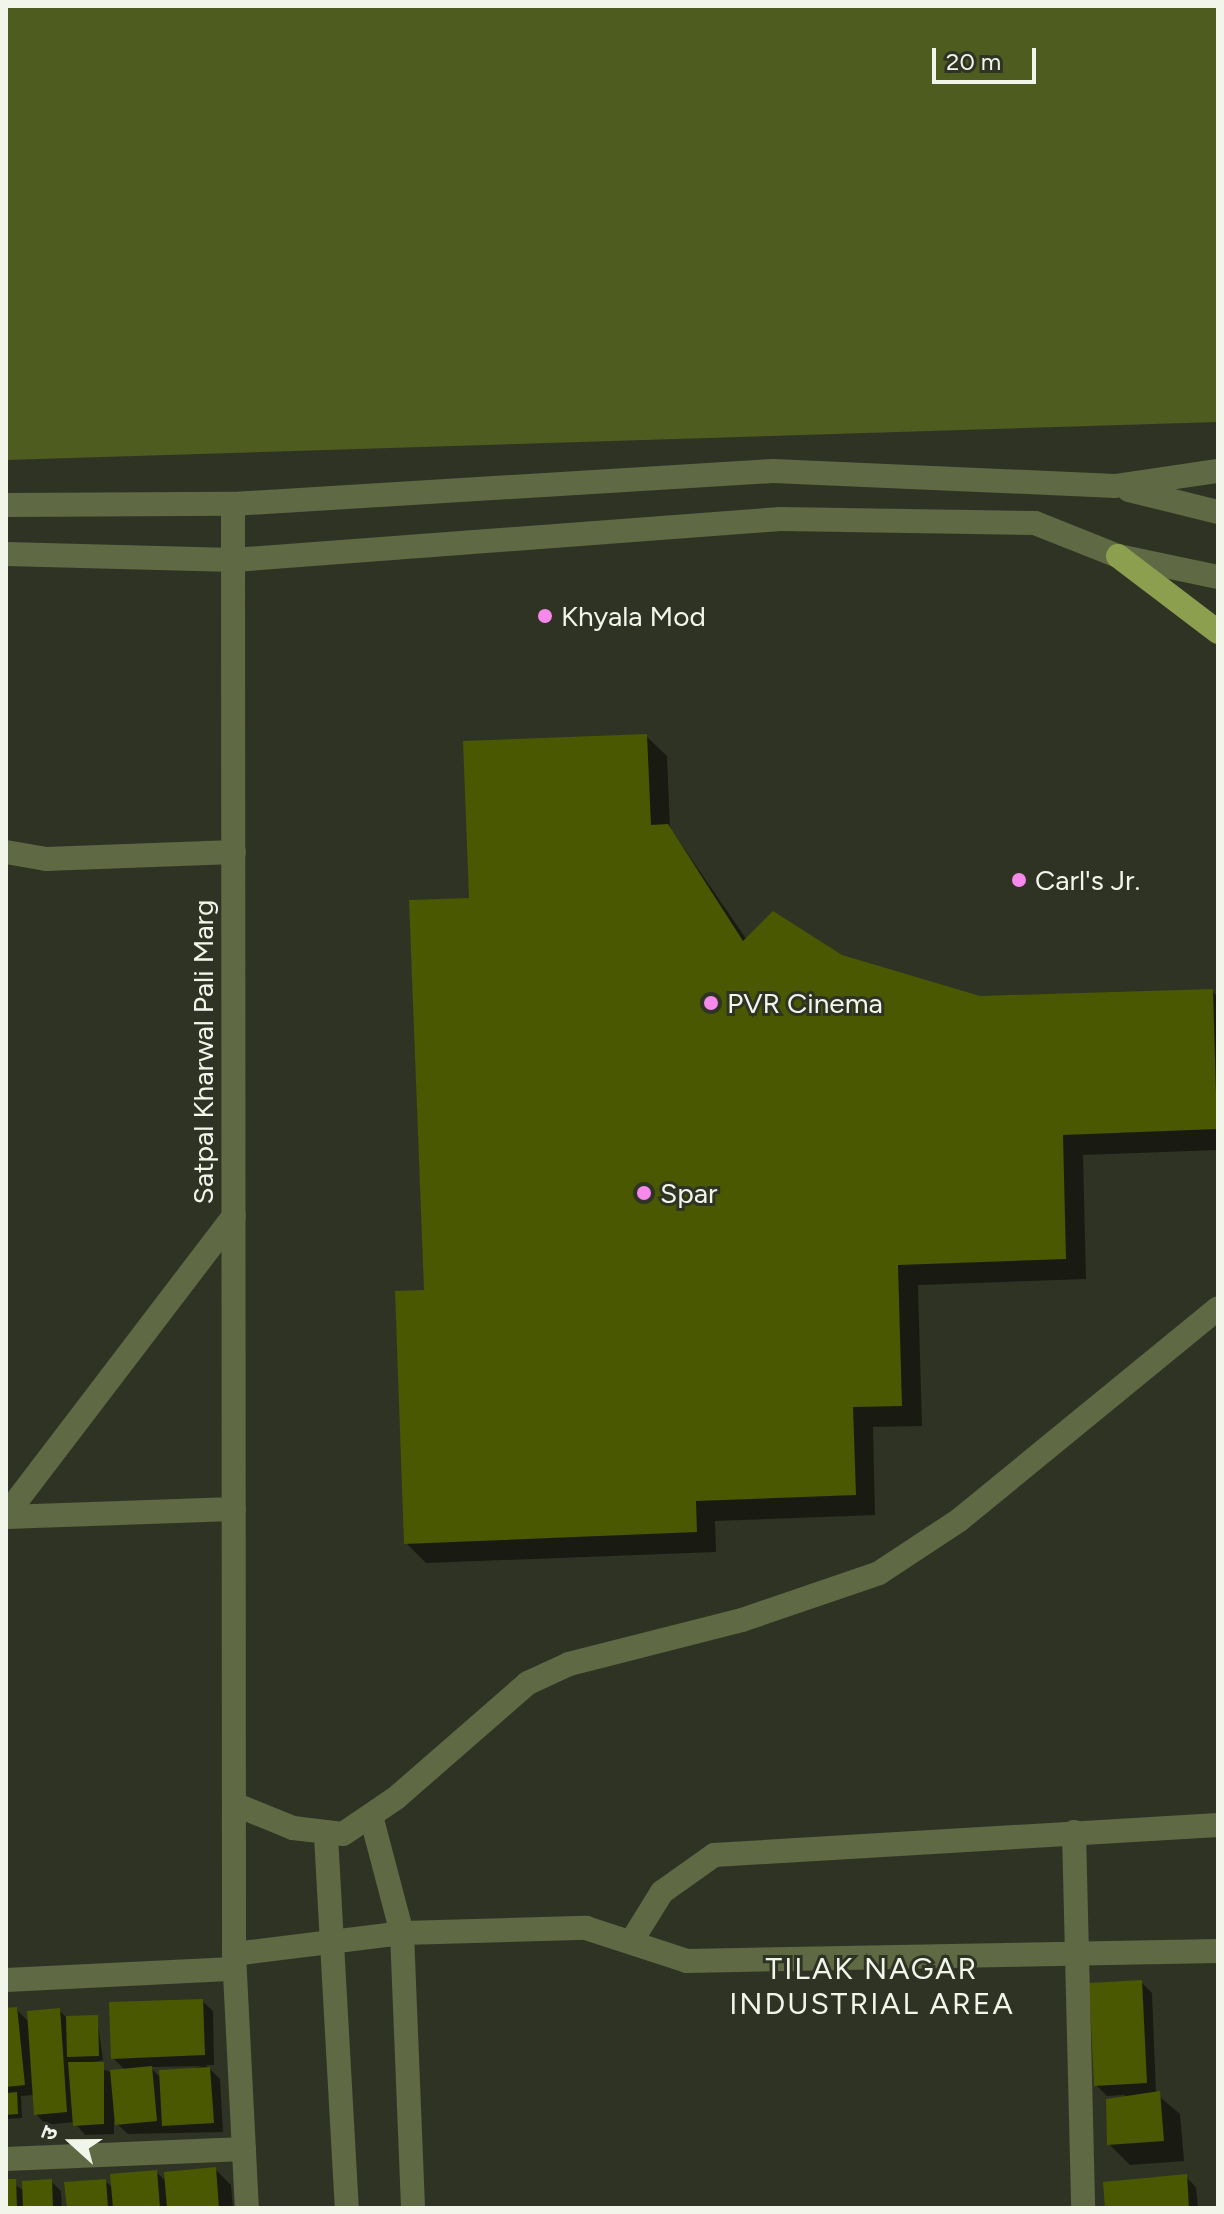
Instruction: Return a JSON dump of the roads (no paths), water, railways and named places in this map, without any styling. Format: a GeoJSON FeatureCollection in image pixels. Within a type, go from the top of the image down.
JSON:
{"type":"FeatureCollection","features":[{"type":"Feature","properties":{"kind":"main road"},"geometry":{"type":"LineString","coordinates":[[1118,556],[1218,632]]}},
{"type":"Feature","properties":{"kind":"street"},"geometry":{"type":"LineString","coordinates":[[6,505],[233,504],[773,471],[1115,486],[1218,471]]}},
{"type":"Feature","properties":{"kind":"street"},"geometry":{"type":"LineString","coordinates":[[1115,486],[1218,512]]}},
{"type":"Feature","properties":{"kind":"street","name":"Satpal Kharwal Pali Marg"},"geometry":{"type":"LineString","coordinates":[[6,1516],[234,1216],[233,504]]}},
{"type":"Feature","properties":{"kind":"street"},"geometry":{"type":"LineString","coordinates":[[6,554],[234,560],[780,519],[1035,523],[1118,556],[1218,577]]}},
{"type":"Feature","properties":{"kind":"street"},"geometry":{"type":"LineString","coordinates":[[6,852],[46,859],[234,852]]}},
{"type":"Feature","properties":{"kind":"street"},"geometry":{"type":"LineString","coordinates":[[234,1216],[234,1962],[247,2208]]}},
{"type":"Feature","properties":{"kind":"street"},"geometry":{"type":"LineString","coordinates":[[234,1804],[326,1836],[371,1816],[508,1695],[557,1669],[742,1620],[879,1573],[958,1521],[1218,1308]]}},
{"type":"Feature","properties":{"kind":"street"},"geometry":{"type":"LineString","coordinates":[[6,1516],[234,1509]]}},
{"type":"Feature","properties":{"kind":"street"},"geometry":{"type":"LineString","coordinates":[[371,1816],[402,1933],[413,2208]]}},
{"type":"Feature","properties":{"kind":"street"},"geometry":{"type":"LineString","coordinates":[[631,1942],[662,1892],[714,1855],[1218,1825]]}},
{"type":"Feature","properties":{"kind":"street"},"geometry":{"type":"LineString","coordinates":[[1074,1832],[1074,1955],[1083,2208]]}},
{"type":"Feature","properties":{"kind":"street"},"geometry":{"type":"LineString","coordinates":[[326,1836],[336,1940],[347,2208]]}},
{"type":"Feature","properties":{"kind":"street"},"geometry":{"type":"LineString","coordinates":[[6,1980],[234,1962],[336,1940],[402,1933],[586,1928],[687,1961],[1218,1951]]}},
{"type":"Feature","properties":{"kind":"street"},"geometry":{"type":"LineString","coordinates":[[6,2159],[244,2149]]}},
{"type":"Feature","properties":{"kind":"place","name":"Khyala Mod"},"geometry":{"type":"Point","coordinates":[545,616]}},
{"type":"Feature","properties":{"kind":"place","name":"Carl's Jr."},"geometry":{"type":"Point","coordinates":[1019,880]}},
{"type":"Feature","properties":{"kind":"place","name":"PVR Cinema"},"geometry":{"type":"Point","coordinates":[711,1003]}},
{"type":"Feature","properties":{"kind":"place","name":"Spar"},"geometry":{"type":"Point","coordinates":[644,1193]}},
{"type":"Feature","properties":{"kind":"district","name":"TILAK NAGAR INDUSTRIAL AREA"},"geometry":{"type":"Point","coordinates":[872,1986]}}]}
